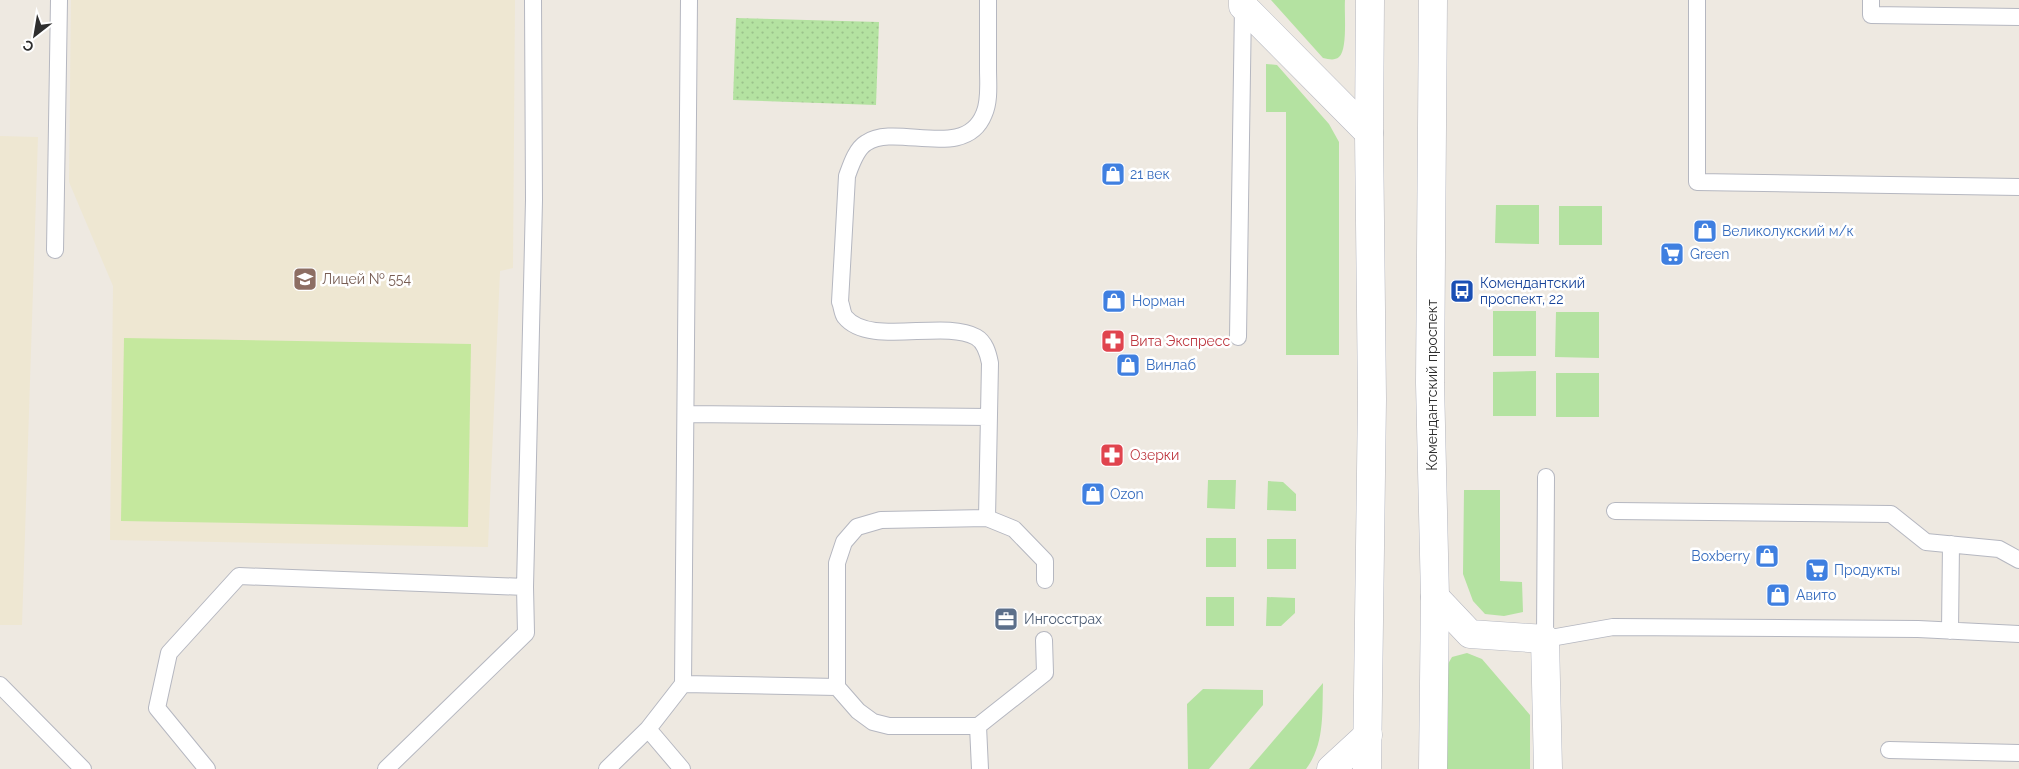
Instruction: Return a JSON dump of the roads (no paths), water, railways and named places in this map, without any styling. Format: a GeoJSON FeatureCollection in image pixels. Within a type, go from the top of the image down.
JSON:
{"type":"FeatureCollection","features":[{"type":"Feature","properties":{"kind":"main road"},"geometry":{"type":"LineString","coordinates":[[1367,769],[1372,399],[1369,134],[1370,0]]}},
{"type":"Feature","properties":{"kind":"main road","name":"Комендантский проспект"},"geometry":{"type":"LineString","coordinates":[[1433,0],[1430,384],[1435,597],[1433,769]]}},
{"type":"Feature","properties":{"kind":"main road"},"geometry":{"type":"LineString","coordinates":[[1243,3],[1369,134]]}},
{"type":"Feature","properties":{"kind":"main road"},"geometry":{"type":"LineString","coordinates":[[1435,597],[1470,634],[1545,639],[1548,769]]}},
{"type":"Feature","properties":{"kind":"main road"},"geometry":{"type":"LineString","coordinates":[[1331,769],[1368,735]]}},
{"type":"Feature","properties":{"kind":"lane"},"geometry":{"type":"LineString","coordinates":[[55,250],[59,0]]}},
{"type":"Feature","properties":{"kind":"lane"},"geometry":{"type":"LineString","coordinates":[[386,769],[526,633],[525,587],[534,210],[533,0]]}},
{"type":"Feature","properties":{"kind":"lane"},"geometry":{"type":"LineString","coordinates":[[607,769],[648,729],[683,684],[689,0]]}},
{"type":"Feature","properties":{"kind":"lane"},"geometry":{"type":"LineString","coordinates":[[987,518],[990,363],[988,350],[977,338],[962,332],[875,331],[857,327],[844,316],[840,302],[847,176],[853,160],[864,144],[879,137],[951,139],[971,132],[984,115],[988,99],[988,0]]}},
{"type":"Feature","properties":{"kind":"lane"},"geometry":{"type":"LineString","coordinates":[[1697,0],[1697,182],[2019,187]]}},
{"type":"Feature","properties":{"kind":"lane"},"geometry":{"type":"LineString","coordinates":[[1871,0],[1871,15],[2019,16]]}},
{"type":"Feature","properties":{"kind":"lane"},"geometry":{"type":"LineString","coordinates":[[1238,337],[1243,3]]}},
{"type":"Feature","properties":{"kind":"lane"},"geometry":{"type":"LineString","coordinates":[[686,414],[989,417]]}},
{"type":"Feature","properties":{"kind":"lane"},"geometry":{"type":"LineString","coordinates":[[1546,477],[1545,639],[1613,627],[1950,631],[2019,634]]}},
{"type":"Feature","properties":{"kind":"lane"},"geometry":{"type":"LineString","coordinates":[[1615,511],[1892,514],[1926,542],[1999,549],[2019,560]]}},
{"type":"Feature","properties":{"kind":"lane"},"geometry":{"type":"LineString","coordinates":[[1044,640],[1045,673],[978,726],[889,726],[873,722],[858,711],[836,687],[837,563],[844,542],[857,527],[881,520],[987,518],[1014,529],[1045,561],[1046,580]]}},
{"type":"Feature","properties":{"kind":"lane"},"geometry":{"type":"LineString","coordinates":[[1950,631],[1951,544]]}},
{"type":"Feature","properties":{"kind":"lane"},"geometry":{"type":"LineString","coordinates":[[207,769],[157,708],[169,653],[239,576],[525,587]]}},
{"type":"Feature","properties":{"kind":"lane"},"geometry":{"type":"LineString","coordinates":[[683,684],[836,687]]}},
{"type":"Feature","properties":{"kind":"lane"},"geometry":{"type":"LineString","coordinates":[[0,685],[83,769]]}},
{"type":"Feature","properties":{"kind":"lane"},"geometry":{"type":"LineString","coordinates":[[978,726],[980,769]]}},
{"type":"Feature","properties":{"kind":"lane"},"geometry":{"type":"LineString","coordinates":[[648,729],[682,769]]}},
{"type":"Feature","properties":{"kind":"lane"},"geometry":{"type":"LineString","coordinates":[[1889,750],[2019,753]]}},
{"type":"Feature","properties":{"kind":"place","name":"21 век"},"geometry":{"type":"Point","coordinates":[1113,174]}},
{"type":"Feature","properties":{"kind":"place","name":"Великолукский м/к"},"geometry":{"type":"Point","coordinates":[1705,231]}},
{"type":"Feature","properties":{"kind":"place","name":"Green"},"geometry":{"type":"Point","coordinates":[1672,254]}},
{"type":"Feature","properties":{"kind":"place","name":"Лицей № 554"},"geometry":{"type":"Point","coordinates":[305,279]}},
{"type":"Feature","properties":{"kind":"place","name":"Комендантский проспект, 22"},"geometry":{"type":"Point","coordinates":[1462,291]}},
{"type":"Feature","properties":{"kind":"place","name":"Норман"},"geometry":{"type":"Point","coordinates":[1114,301]}},
{"type":"Feature","properties":{"kind":"place","name":"Вита Экспресс"},"geometry":{"type":"Point","coordinates":[1113,341]}},
{"type":"Feature","properties":{"kind":"place","name":"Винлаб"},"geometry":{"type":"Point","coordinates":[1128,365]}},
{"type":"Feature","properties":{"kind":"place","name":"Озерки"},"geometry":{"type":"Point","coordinates":[1112,455]}},
{"type":"Feature","properties":{"kind":"place","name":"Ozon"},"geometry":{"type":"Point","coordinates":[1093,494]}},
{"type":"Feature","properties":{"kind":"place","name":"Boxberry"},"geometry":{"type":"Point","coordinates":[1767,556]}},
{"type":"Feature","properties":{"kind":"place","name":"Продукты"},"geometry":{"type":"Point","coordinates":[1817,570]}},
{"type":"Feature","properties":{"kind":"place","name":"Авито"},"geometry":{"type":"Point","coordinates":[1778,595]}},
{"type":"Feature","properties":{"kind":"place","name":"Ингосстрах"},"geometry":{"type":"Point","coordinates":[1006,619]}}]}
